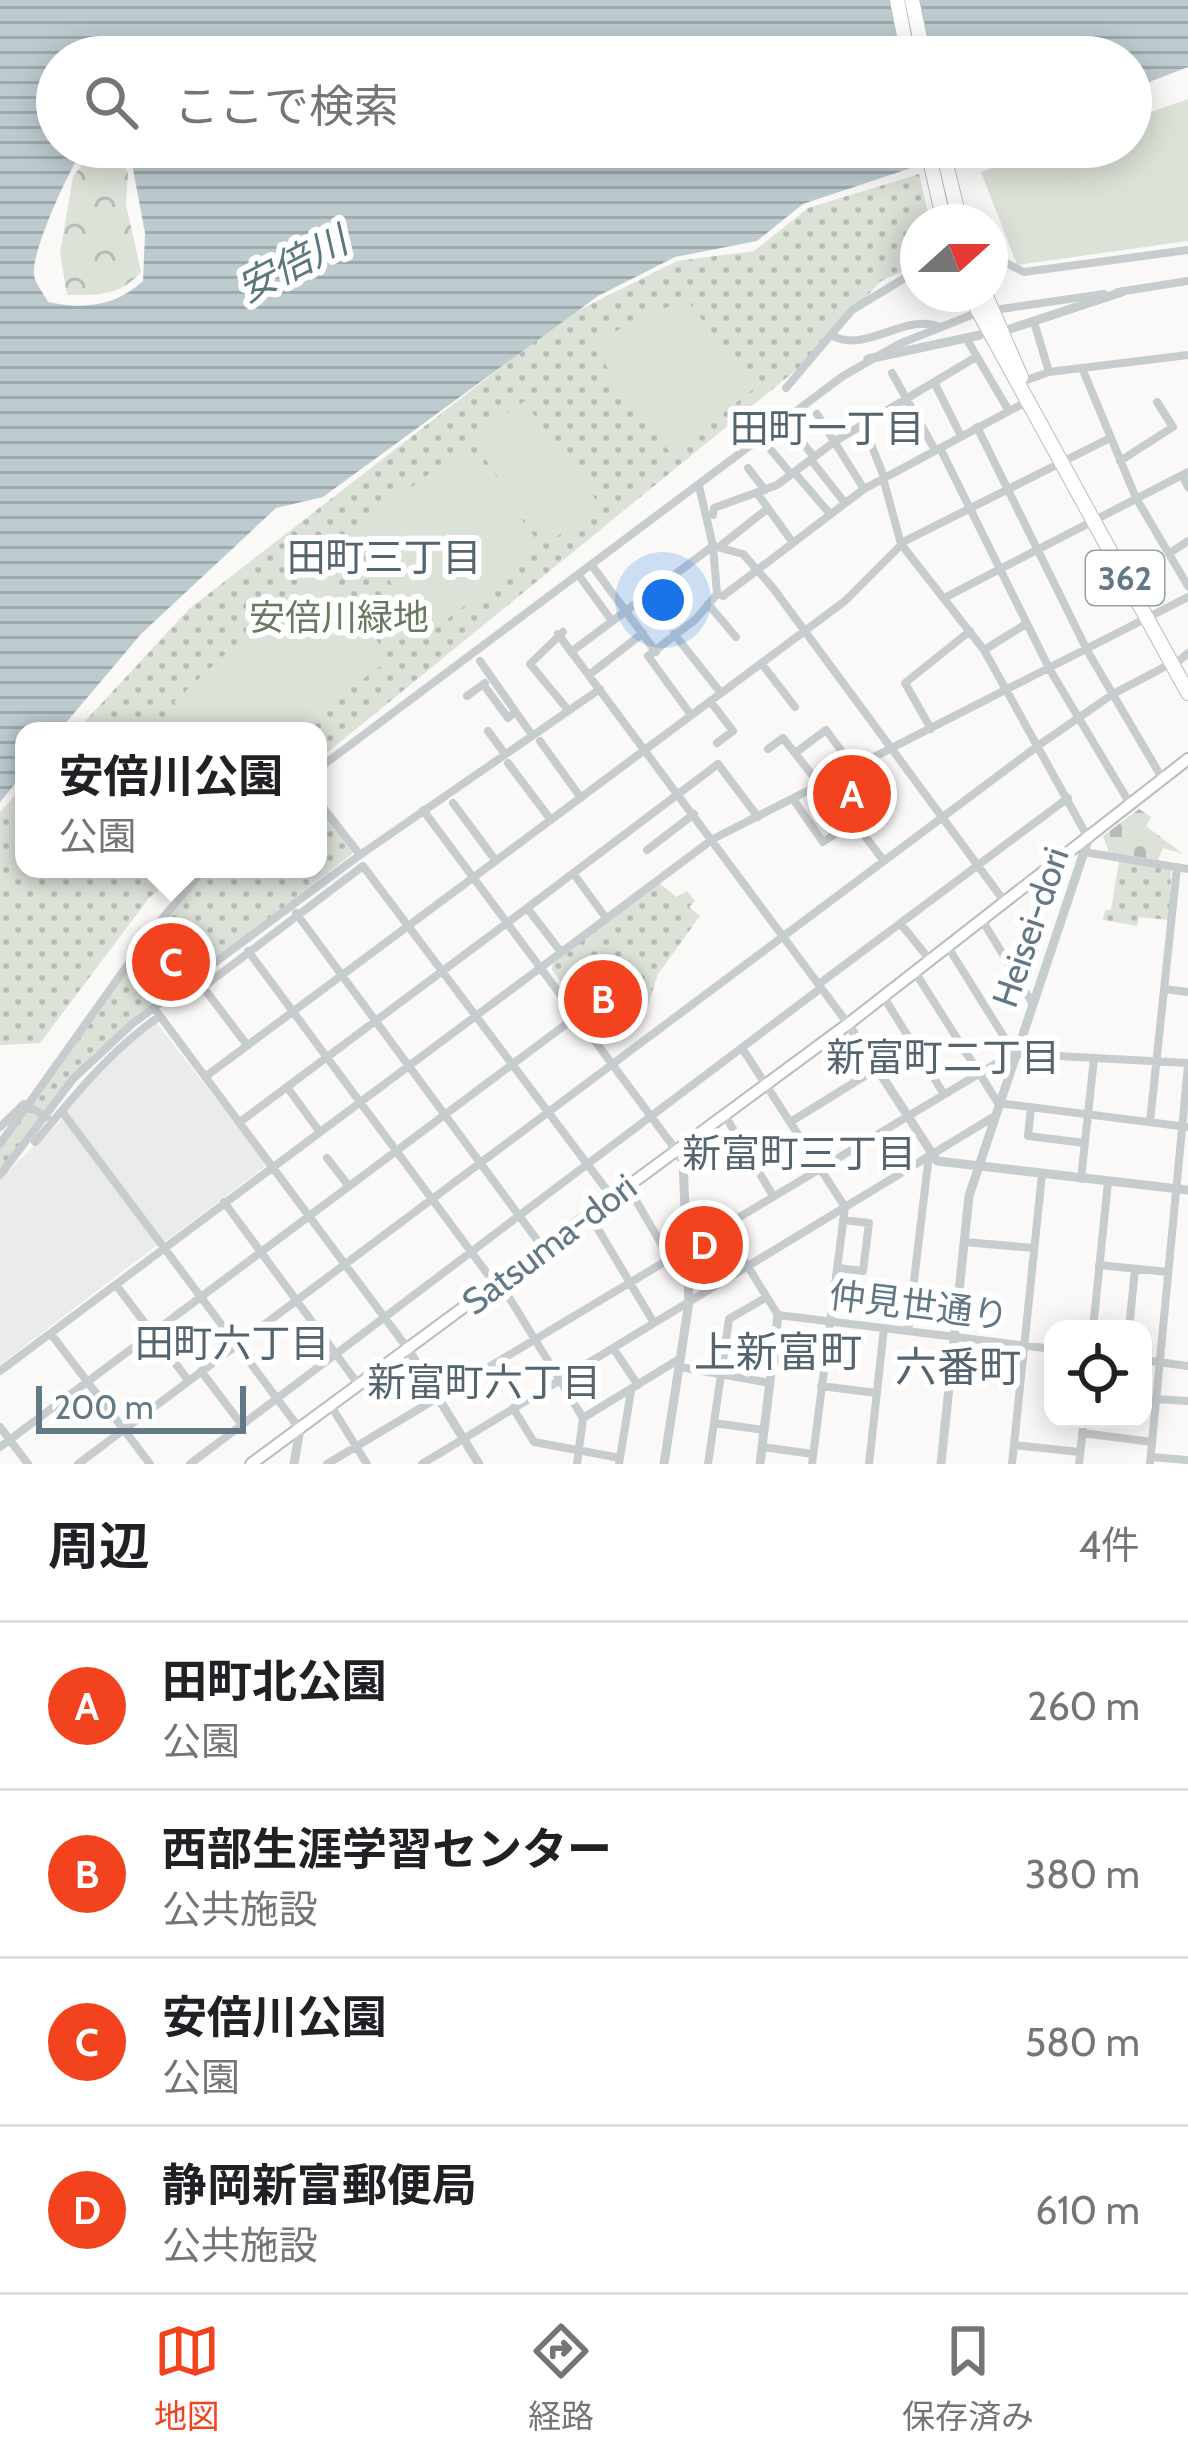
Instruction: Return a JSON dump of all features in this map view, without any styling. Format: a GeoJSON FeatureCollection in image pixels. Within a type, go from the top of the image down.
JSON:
{"type":"FeatureCollection","features":[{"type":"Feature","properties":{"kind":"highway"},"geometry":{"type":"LineString","coordinates":[[897,0],[904,36]]}},
{"type":"Feature","properties":{"kind":"highway"},"geometry":{"type":"LineString","coordinates":[[912,0],[919,36]]}},
{"type":"Feature","properties":{"kind":"highway"},"geometry":{"type":"LineString","coordinates":[[932,168],[940,204]]}},
{"type":"Feature","properties":{"kind":"highway"},"geometry":{"type":"LineString","coordinates":[[947,168],[956,204]]}},
{"type":"Feature","properties":{"kind":"highway","name":"362"},"geometry":{"type":"LineString","coordinates":[[986,312],[1026,402],[1063,462]]}},
{"type":"Feature","properties":{"kind":"highway","name":"362"},"geometry":{"type":"LineString","coordinates":[[987,312],[1188,692]]}},
{"type":"Feature","properties":{"kind":"main road","name":"Satsuma-dori"},"geometry":{"type":"LineString","coordinates":[[251,1464],[848,1024],[1188,759]]}},
{"type":"Feature","properties":{"kind":"street"},"geometry":{"type":"LineString","coordinates":[[1008,264],[1024,272],[1188,250]]}},
{"type":"Feature","properties":{"kind":"street"},"geometry":{"type":"LineString","coordinates":[[786,388],[874,292],[900,279]]}},
{"type":"Feature","properties":{"kind":"street"},"geometry":{"type":"LineString","coordinates":[[1008,304],[1188,281]]}},
{"type":"Feature","properties":{"kind":"street"},"geometry":{"type":"LineString","coordinates":[[1010,329],[1122,292]]}},
{"type":"Feature","properties":{"kind":"street"},"geometry":{"type":"LineString","coordinates":[[327,762],[868,359],[974,312]]}},
{"type":"Feature","properties":{"kind":"street"},"geometry":{"type":"LineString","coordinates":[[831,334],[856,340],[919,320],[942,328]]}},
{"type":"Feature","properties":{"kind":"street"},"geometry":{"type":"LineString","coordinates":[[1034,322],[1048,372]]}},
{"type":"Feature","properties":{"kind":"street"},"geometry":{"type":"LineString","coordinates":[[868,359],[980,335]]}},
{"type":"Feature","properties":{"kind":"street"},"geometry":{"type":"LineString","coordinates":[[966,338],[1009,411]]}},
{"type":"Feature","properties":{"kind":"street"},"geometry":{"type":"LineString","coordinates":[[1024,381],[1048,372],[1188,355]]}},
{"type":"Feature","properties":{"kind":"street"},"geometry":{"type":"LineString","coordinates":[[711,528],[714,508],[761,492],[976,357]]}},
{"type":"Feature","properties":{"kind":"street"},"geometry":{"type":"LineString","coordinates":[[1082,368],[1136,498],[1188,586]]}},
{"type":"Feature","properties":{"kind":"street"},"geometry":{"type":"LineString","coordinates":[[892,374],[970,510],[1050,670],[1129,802]]}},
{"type":"Feature","properties":{"kind":"street"},"geometry":{"type":"LineString","coordinates":[[934,382],[961,436]]}},
{"type":"Feature","properties":{"kind":"street"},"geometry":{"type":"LineString","coordinates":[[717,594],[723,596],[864,489],[1026,402]]}},
{"type":"Feature","properties":{"kind":"street"},"geometry":{"type":"LineString","coordinates":[[1120,460],[1173,427],[1156,402]]}},
{"type":"Feature","properties":{"kind":"street"},"geometry":{"type":"LineString","coordinates":[[817,414],[864,489]]}},
{"type":"Feature","properties":{"kind":"street"},"geometry":{"type":"LineString","coordinates":[[863,424],[884,478],[901,544],[984,650],[1089,832]]}},
{"type":"Feature","properties":{"kind":"street"},"geometry":{"type":"LineString","coordinates":[[977,427],[1088,652],[1162,778]]}},
{"type":"Feature","properties":{"kind":"street"},"geometry":{"type":"LineString","coordinates":[[794,432],[845,503]]}},
{"type":"Feature","properties":{"kind":"street"},"geometry":{"type":"LineString","coordinates":[[205,1077],[805,632],[845,601],[901,544],[1110,438]]}},
{"type":"Feature","properties":{"kind":"street"},"geometry":{"type":"LineString","coordinates":[[771,450],[830,514]]}},
{"type":"Feature","properties":{"kind":"street"},"geometry":{"type":"LineString","coordinates":[[748,468],[767,509],[793,543]]}},
{"type":"Feature","properties":{"kind":"street"},"geometry":{"type":"LineString","coordinates":[[944,598],[1185,473],[1188,488]]}},
{"type":"Feature","properties":{"kind":"street"},"geometry":{"type":"LineString","coordinates":[[692,715],[648,659],[717,594],[716,547],[699,486]]}},
{"type":"Feature","properties":{"kind":"street"},"geometry":{"type":"LineString","coordinates":[[572,652],[767,509]]}},
{"type":"Feature","properties":{"kind":"street"},"geometry":{"type":"LineString","coordinates":[[1171,553],[1188,541]]}},
{"type":"Feature","properties":{"kind":"street"},"geometry":{"type":"LineString","coordinates":[[716,547],[742,554],[758,570],[1004,901]]}},
{"type":"Feature","properties":{"kind":"street"},"geometry":{"type":"LineString","coordinates":[[593,567],[656,652]]}},
{"type":"Feature","properties":{"kind":"street"},"geometry":{"type":"LineString","coordinates":[[580,577],[612,621]]}},
{"type":"Feature","properties":{"kind":"street"},"geometry":{"type":"LineString","coordinates":[[0,1371],[713,839],[1088,652],[1188,597]]}},
{"type":"Feature","properties":{"kind":"street"},"geometry":{"type":"LineString","coordinates":[[707,604],[736,637]]}},
{"type":"Feature","properties":{"kind":"street"},"geometry":{"type":"LineString","coordinates":[[984,650],[1026,624]]}},
{"type":"Feature","properties":{"kind":"street"},"geometry":{"type":"LineString","coordinates":[[931,729],[905,683],[970,631]]}},
{"type":"Feature","properties":{"kind":"street"},"geometry":{"type":"LineString","coordinates":[[568,710],[530,664],[560,633],[848,1024],[929,1155],[908,1331]]}},
{"type":"Feature","properties":{"kind":"street"},"geometry":{"type":"LineString","coordinates":[[589,675],[643,633]]}},
{"type":"Feature","properties":{"kind":"street"},"geometry":{"type":"LineString","coordinates":[[674,634],[721,693]]}},
{"type":"Feature","properties":{"kind":"street"},"geometry":{"type":"LineString","coordinates":[[78,1464],[1078,717],[1188,653]]}},
{"type":"Feature","properties":{"kind":"street"},"geometry":{"type":"LineString","coordinates":[[480,662],[487,681],[581,798]]}},
{"type":"Feature","properties":{"kind":"street"},"geometry":{"type":"LineString","coordinates":[[761,663],[795,707]]}},
{"type":"Feature","properties":{"kind":"street"},"geometry":{"type":"LineString","coordinates":[[467,696],[487,681]]}},
{"type":"Feature","properties":{"kind":"street"},"geometry":{"type":"LineString","coordinates":[[0,1175],[86,1065],[360,854],[507,758],[600,689]]}},
{"type":"Feature","properties":{"kind":"street"},"geometry":{"type":"LineString","coordinates":[[710,701],[733,731],[717,743]]}},
{"type":"Feature","properties":{"kind":"street"},"geometry":{"type":"LineString","coordinates":[[794,753],[826,730],[854,768]]}},
{"type":"Feature","properties":{"kind":"street"},"geometry":{"type":"LineString","coordinates":[[488,731],[551,820]]}},
{"type":"Feature","properties":{"kind":"street"},"geometry":{"type":"LineString","coordinates":[[768,749],[783,738],[820,785]]}},
{"type":"Feature","properties":{"kind":"street"},"geometry":{"type":"LineString","coordinates":[[239,1122],[718,764],[758,817]]}},
{"type":"Feature","properties":{"kind":"street"},"geometry":{"type":"LineString","coordinates":[[190,1464],[1068,798]]}},
{"type":"Feature","properties":{"kind":"street"},"geometry":{"type":"LineString","coordinates":[[793,799],[823,842],[854,821],[884,861]]}},
{"type":"Feature","properties":{"kind":"street"},"geometry":{"type":"LineString","coordinates":[[453,803],[496,861]]}},
{"type":"Feature","properties":{"kind":"street"},"geometry":{"type":"LineString","coordinates":[[423,811],[683,1162],[689,1302],[664,1464]]}},
{"type":"Feature","properties":{"kind":"street"},"geometry":{"type":"LineString","coordinates":[[327,812],[360,854]]}},
{"type":"Feature","properties":{"kind":"street"},"geometry":{"type":"LineString","coordinates":[[647,850],[694,814]]}},
{"type":"Feature","properties":{"kind":"street","name":"Heisei-dori"},"geometry":{"type":"LineString","coordinates":[[941,1464],[964,1241],[977,1167],[1089,832]]}},
{"type":"Feature","properties":{"kind":"street"},"geometry":{"type":"LineString","coordinates":[[1084,852],[1183,868],[1150,1123]]}},
{"type":"Feature","properties":{"kind":"street"},"geometry":{"type":"LineString","coordinates":[[247,1045],[203,987],[363,866],[612,1197]]}},
{"type":"Feature","properties":{"kind":"street"},"geometry":{"type":"LineString","coordinates":[[573,873],[606,918]]}},
{"type":"Feature","properties":{"kind":"street"},"geometry":{"type":"LineString","coordinates":[[0,1144],[151,932],[196,878]]}},
{"type":"Feature","properties":{"kind":"street"},"geometry":{"type":"LineString","coordinates":[[527,908],[561,952]]}},
{"type":"Feature","properties":{"kind":"street"},"geometry":{"type":"LineString","coordinates":[[296,914],[543,1248]]}},
{"type":"Feature","properties":{"kind":"street"},"geometry":{"type":"LineString","coordinates":[[982,918],[1033,1004]]}},
{"type":"Feature","properties":{"kind":"street"},"geometry":{"type":"LineString","coordinates":[[900,923],[928,959]]}},
{"type":"Feature","properties":{"kind":"street"},"geometry":{"type":"LineString","coordinates":[[947,945],[1017,1051]]}},
{"type":"Feature","properties":{"kind":"street"},"geometry":{"type":"LineString","coordinates":[[248,951],[534,1338],[583,1418],[577,1464]]}},
{"type":"Feature","properties":{"kind":"street"},"geometry":{"type":"LineString","coordinates":[[915,970],[998,1103],[1185,1127]]}},
{"type":"Feature","properties":{"kind":"street"},"geometry":{"type":"LineString","coordinates":[[1165,989],[1188,992]]}},
{"type":"Feature","properties":{"kind":"street"},"geometry":{"type":"LineString","coordinates":[[883,995],[942,1091]]}},
{"type":"Feature","properties":{"kind":"street"},"geometry":{"type":"LineString","coordinates":[[157,1012],[408,1348],[479,1464]]}},
{"type":"Feature","properties":{"kind":"street"},"geometry":{"type":"LineString","coordinates":[[21,1152],[27,1152],[63,1113],[82,1083],[157,1012]]}},
{"type":"Feature","properties":{"kind":"street"},"geometry":{"type":"LineString","coordinates":[[0,1447],[577,1016]]}},
{"type":"Feature","properties":{"kind":"street"},"geometry":{"type":"LineString","coordinates":[[742,1048],[844,1207],[813,1459],[762,1447]]}},
{"type":"Feature","properties":{"kind":"street"},"geometry":{"type":"LineString","coordinates":[[327,1464],[977,1070],[1017,1051],[1188,1065],[1182,1190],[1168,1273],[1150,1460],[1188,1460]]}},
{"type":"Feature","properties":{"kind":"street"},"geometry":{"type":"LineString","coordinates":[[1081,1179],[1094,1058]]}},
{"type":"Feature","properties":{"kind":"street"},"geometry":{"type":"LineString","coordinates":[[792,1121],[876,1069]]}},
{"type":"Feature","properties":{"kind":"street"},"geometry":{"type":"LineString","coordinates":[[287,1087],[319,1131]]}},
{"type":"Feature","properties":{"kind":"street"},"geometry":{"type":"LineString","coordinates":[[28,1104],[47,1117]]}},
{"type":"Feature","properties":{"kind":"street"},"geometry":{"type":"LineString","coordinates":[[0,1126],[28,1104]]}},
{"type":"Feature","properties":{"kind":"street"},"geometry":{"type":"LineString","coordinates":[[1031,1107],[1028,1136],[1085,1143]]}},
{"type":"Feature","properties":{"kind":"street"},"geometry":{"type":"LineString","coordinates":[[63,1113],[300,1429],[294,1464]]}},
{"type":"Feature","properties":{"kind":"street"},"geometry":{"type":"LineString","coordinates":[[724,1114],[772,1194]]}},
{"type":"Feature","properties":{"kind":"street"},"geometry":{"type":"LineString","coordinates":[[423,1464],[995,1116]]}},
{"type":"Feature","properties":{"kind":"street"},"geometry":{"type":"LineString","coordinates":[[929,1155],[977,1167],[1182,1190]]}},
{"type":"Feature","properties":{"kind":"street"},"geometry":{"type":"LineString","coordinates":[[327,1158],[348,1186]]}},
{"type":"Feature","properties":{"kind":"street"},"geometry":{"type":"LineString","coordinates":[[1012,1464],[1042,1174]]}},
{"type":"Feature","properties":{"kind":"street"},"geometry":{"type":"LineString","coordinates":[[1094,1320],[1108,1182]]}},
{"type":"Feature","properties":{"kind":"street"},"geometry":{"type":"LineString","coordinates":[[627,1186],[669,1257]]}},
{"type":"Feature","properties":{"kind":"street"},"geometry":{"type":"LineString","coordinates":[[224,1202],[359,1385]]}},
{"type":"Feature","properties":{"kind":"street"},"geometry":{"type":"LineString","coordinates":[[589,1214],[654,1323]]}},
{"type":"Feature","properties":{"kind":"street"},"geometry":{"type":"LineString","coordinates":[[837,1268],[862,1271],[869,1223],[843,1220]]}},
{"type":"Feature","properties":{"kind":"street"},"geometry":{"type":"LineString","coordinates":[[722,1225],[778,1315],[760,1464]]}},
{"type":"Feature","properties":{"kind":"street"},"geometry":{"type":"LineString","coordinates":[[964,1241],[1034,1248]]}},
{"type":"Feature","properties":{"kind":"street"},"geometry":{"type":"LineString","coordinates":[[1099,1265],[1168,1273]]}},
{"type":"Feature","properties":{"kind":"street"},"geometry":{"type":"LineString","coordinates":[[1130,1320],[1135,1269]]}},
{"type":"Feature","properties":{"kind":"street"},"geometry":{"type":"LineString","coordinates":[[116,1285],[188,1380]]}},
{"type":"Feature","properties":{"kind":"street"},"geometry":{"type":"LineString","coordinates":[[708,1464],[729,1319],[767,1297]]}},
{"type":"Feature","properties":{"kind":"street","name":"仲見世通り"},"geometry":{"type":"LineString","coordinates":[[778,1315],[1044,1348]]}},
{"type":"Feature","properties":{"kind":"street"},"geometry":{"type":"LineString","coordinates":[[869,1464],[884,1328]]}},
{"type":"Feature","properties":{"kind":"street"},"geometry":{"type":"LineString","coordinates":[[51,1334],[150,1464]]}},
{"type":"Feature","properties":{"kind":"street"},"geometry":{"type":"LineString","coordinates":[[513,1408],[534,1442],[619,1461],[635,1387],[613,1348]]}},
{"type":"Feature","properties":{"kind":"street"},"geometry":{"type":"LineString","coordinates":[[773,1359],[824,1365]]}},
{"type":"Feature","properties":{"kind":"street"},"geometry":{"type":"LineString","coordinates":[[1152,1361],[1188,1366]]}},
{"type":"Feature","properties":{"kind":"street"},"geometry":{"type":"LineString","coordinates":[[583,1418],[680,1363],[770,1383]]}},
{"type":"Feature","properties":{"kind":"street"},"geometry":{"type":"LineString","coordinates":[[201,1371],[242,1425]]}},
{"type":"Feature","properties":{"kind":"street"},"geometry":{"type":"LineString","coordinates":[[821,1386],[877,1393]]}},
{"type":"Feature","properties":{"kind":"street"},"geometry":{"type":"LineString","coordinates":[[1156,1399],[1188,1401]]}},
{"type":"Feature","properties":{"kind":"street"},"geometry":{"type":"LineString","coordinates":[[331,1406],[367,1464]]}},
{"type":"Feature","properties":{"kind":"street"},"geometry":{"type":"LineString","coordinates":[[714,1423],[764,1430]]}},
{"type":"Feature","properties":{"kind":"street"},"geometry":{"type":"LineString","coordinates":[[0,1426],[28,1464]]}},
{"type":"Feature","properties":{"kind":"street"},"geometry":{"type":"LineString","coordinates":[[1079,1464],[1083,1428]]}},
{"type":"Feature","properties":{"kind":"street"},"geometry":{"type":"LineString","coordinates":[[1082,1433],[1152,1442]]}},
{"type":"Feature","properties":{"kind":"street"},"geometry":{"type":"LineString","coordinates":[[1014,1445],[1080,1452]]}},
{"type":"Feature","properties":{"kind":"shaded area"},"geometry":{"type":"Polygon","coordinates":[[[155,1021],[267,1165],[163,1243],[66,1112],[84,1085],[155,1021]]]}},
{"type":"Feature","properties":{"kind":"shaded area"},"geometry":{"type":"Polygon","coordinates":[[[64,1118],[157,1245],[0,1365],[0,1179],[64,1118]]]}},
{"type":"Feature","properties":{"kind":"green space"},"geometry":{"type":"Polygon","coordinates":[[[1188,99],[1188,241],[1017,265],[1008,242],[1008,204],[993,204],[981,172],[992,168],[1152,168],[1152,112],[1188,99]]]}},
{"type":"Feature","properties":{"kind":"green space"},"geometry":{"type":"Polygon","coordinates":[[[80,168],[126,168],[128,173],[126,204],[141,272],[117,290],[67,295],[60,253],[73,176],[80,168]]]}},
{"type":"Feature","properties":{"kind":"green space","name":"安倍川緑地"},"geometry":{"type":"Polygon","coordinates":[[[919,174],[926,204],[900,204],[900,273],[881,281],[801,366],[327,753],[327,722],[84,722],[189,609],[567,316],[677,261],[754,251],[808,208],[919,174]]]}},
{"type":"Feature","properties":{"kind":"green space"},"geometry":{"type":"Polygon","coordinates":[[[687,300],[755,388],[671,454],[593,348],[632,320],[687,300]]]}},
{"type":"Feature","properties":{"kind":"green space"},"geometry":{"type":"Polygon","coordinates":[[[524,401],[600,505],[547,544],[471,440],[524,401]]]}},
{"type":"Feature","properties":{"kind":"green space"},"geometry":{"type":"Polygon","coordinates":[[[466,445],[542,547],[428,634],[354,532],[466,445]]]}},
{"type":"Feature","properties":{"kind":"green space"},"geometry":{"type":"Polygon","coordinates":[[[322,563],[390,659],[306,722],[188,722],[174,702],[322,563]]]}},
{"type":"Feature","properties":{"kind":"green space"},"geometry":{"type":"Polygon","coordinates":[[[858,771],[880,800],[849,823],[824,788],[858,771]]]}},
{"type":"Feature","properties":{"kind":"green space"},"geometry":{"type":"Polygon","coordinates":[[[15,796],[15,878],[173,878],[149,898],[40,1043],[0,1045],[0,812],[15,796]]]}},
{"type":"Feature","properties":{"kind":"green space"},"geometry":{"type":"Polygon","coordinates":[[[1139,809],[1151,817],[1146,826],[1183,854],[1163,848],[1158,860],[1109,852],[1103,836],[1139,809]]]}},
{"type":"Feature","properties":{"kind":"green space"},"geometry":{"type":"Polygon","coordinates":[[[327,816],[354,850],[327,873],[327,816]]]}},
{"type":"Feature","properties":{"kind":"green space"},"geometry":{"type":"Polygon","coordinates":[[[1119,861],[1171,869],[1169,920],[1139,917],[1137,926],[1103,920],[1105,910],[1111,910],[1119,861]]]}},
{"type":"Feature","properties":{"kind":"green space"},"geometry":{"type":"Polygon","coordinates":[[[201,878],[321,878],[94,1053],[0,1169],[0,1149],[149,940],[201,878]]]}},
{"type":"Feature","properties":{"kind":"green space"},"geometry":{"type":"Polygon","coordinates":[[[659,883],[677,897],[687,891],[695,901],[689,907],[700,916],[658,974],[646,1010],[614,973],[576,1002],[552,970],[553,963],[659,883]]]}},
{"type":"Feature","properties":{"kind":"water","name":"安倍川"},"geometry":{"type":"Polygon","coordinates":[[[0,0],[1188,0],[1188,67],[1152,81],[1152,36],[36,36],[36,168],[73,168],[34,264],[34,275],[48,302],[61,304],[111,301],[143,281],[145,233],[133,168],[911,168],[803,204],[757,241],[675,257],[598,296],[323,497],[276,508],[141,634],[67,722],[15,722],[15,784],[0,802],[0,0]]]}},
{"type":"Feature","properties":{"kind":"place","name":"田町北公園"},"geometry":{"type":"Point","coordinates":[852,794]}},
{"type":"Feature","properties":{"kind":"place","name":"安倍川公園"},"geometry":{"type":"Point","coordinates":[171,962]}},
{"type":"Feature","properties":{"kind":"place","name":"西部生涯学習センター"},"geometry":{"type":"Point","coordinates":[603,999]}},
{"type":"Feature","properties":{"kind":"place","name":"静岡新富郵便局"},"geometry":{"type":"Point","coordinates":[704,1245]}},
{"type":"Feature","properties":{"kind":"district","name":"田町一丁目"},"geometry":{"type":"Point","coordinates":[827,428]}},
{"type":"Feature","properties":{"kind":"district","name":"田町三丁目"},"geometry":{"type":"Point","coordinates":[384,557]}},
{"type":"Feature","properties":{"kind":"district","name":"新富町二丁目"},"geometry":{"type":"Point","coordinates":[943,1057]}},
{"type":"Feature","properties":{"kind":"district","name":"新富町三丁目"},"geometry":{"type":"Point","coordinates":[799,1153]}},
{"type":"Feature","properties":{"kind":"district","name":"田町六丁目"},"geometry":{"type":"Point","coordinates":[232,1343]}},
{"type":"Feature","properties":{"kind":"district","name":"上新富町"},"geometry":{"type":"Point","coordinates":[778,1352]}},
{"type":"Feature","properties":{"kind":"district","name":"六番町"},"geometry":{"type":"Point","coordinates":[958,1367]}},
{"type":"Feature","properties":{"kind":"district","name":"新富町六丁目"},"geometry":{"type":"Point","coordinates":[484,1382]}}]}
